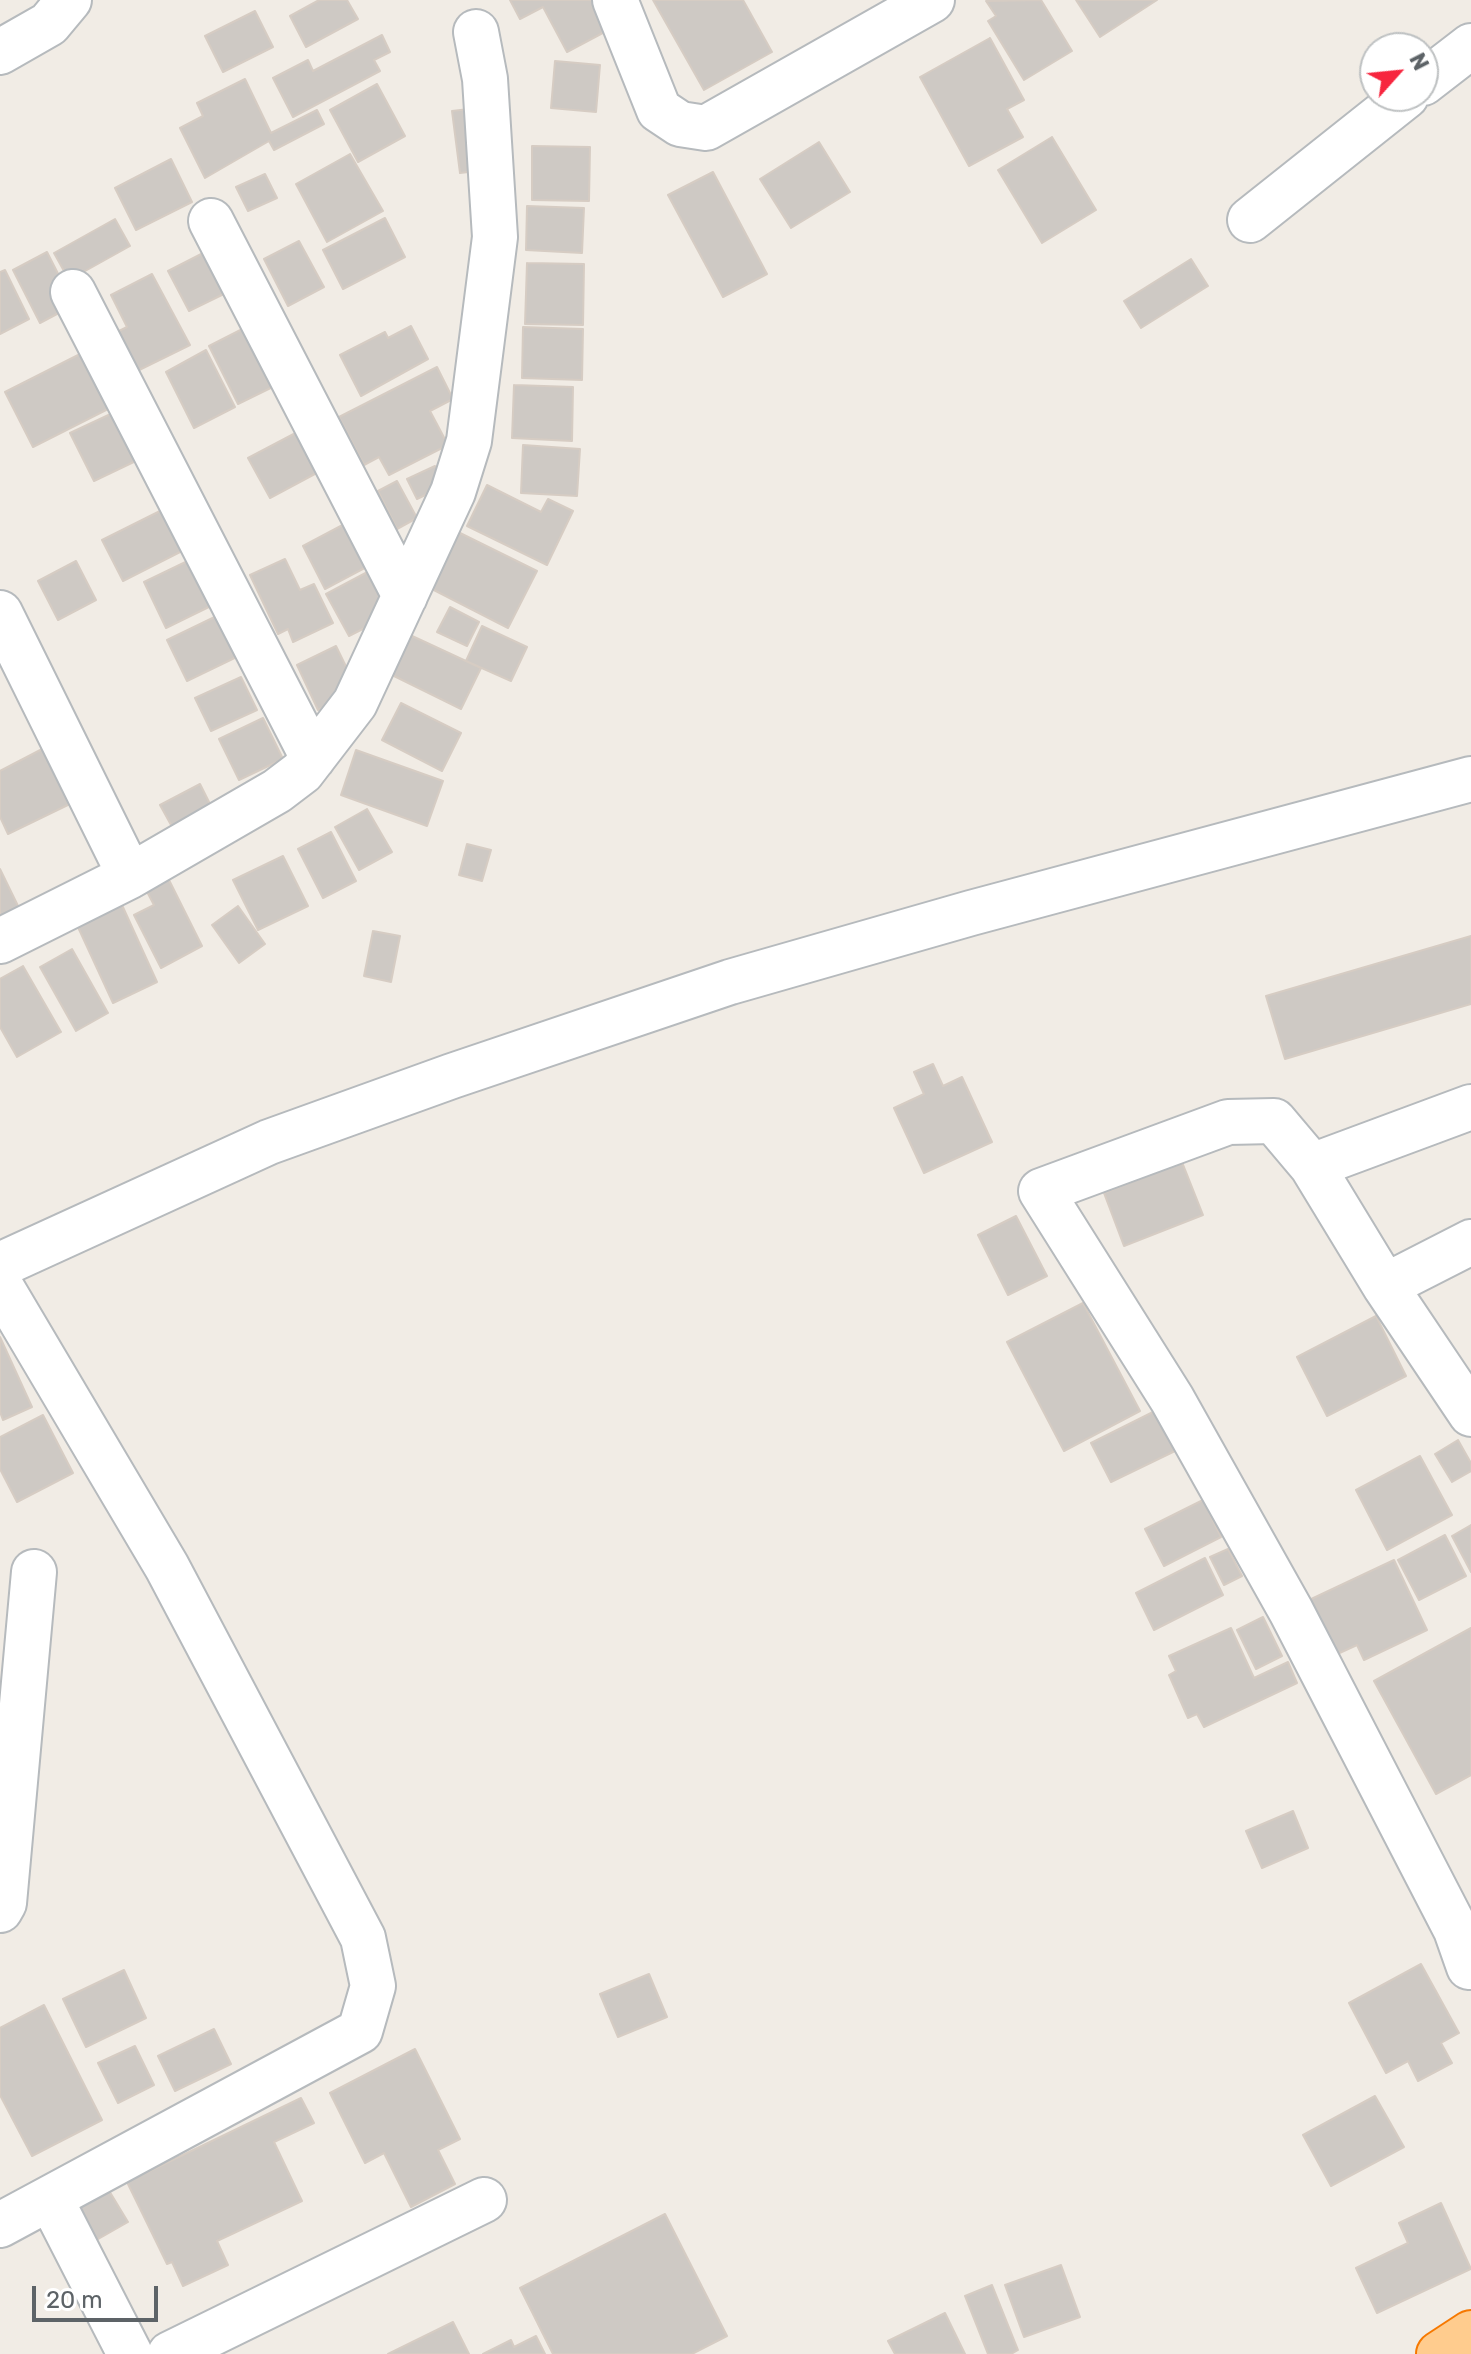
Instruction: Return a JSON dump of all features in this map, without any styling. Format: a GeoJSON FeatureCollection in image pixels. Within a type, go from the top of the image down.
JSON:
{"type":"FeatureCollection","features":[{"type":"Feature","properties":{"kind":"highway"},"geometry":{"type":"LineString","coordinates":[[1439,2354],[1471,2333]]}},
{"type":"Feature","properties":{"kind":"street"},"geometry":{"type":"LineString","coordinates":[[0,52],[49,24],[69,0]]}},
{"type":"Feature","properties":{"kind":"street"},"geometry":{"type":"LineString","coordinates":[[615,0],[659,110],[680,124],[706,128],[932,0]]}},
{"type":"Feature","properties":{"kind":"street"},"geometry":{"type":"LineString","coordinates":[[0,941],[130,876],[277,791],[302,772],[355,703],[453,492],[469,441],[495,237],[486,91],[476,32]]}},
{"type":"Feature","properties":{"kind":"street"},"geometry":{"type":"LineString","coordinates":[[1439,71],[1471,46]]}},
{"type":"Feature","properties":{"kind":"street"},"geometry":{"type":"LineString","coordinates":[[1250,220],[1386,112]]}},
{"type":"Feature","properties":{"kind":"street"},"geometry":{"type":"LineString","coordinates":[[211,221],[405,596]]}},
{"type":"Feature","properties":{"kind":"street"},"geometry":{"type":"LineString","coordinates":[[73,292],[313,758]]}},
{"type":"Feature","properties":{"kind":"street"},"geometry":{"type":"LineString","coordinates":[[0,613],[130,876]]}},
{"type":"Feature","properties":{"kind":"street"},"geometry":{"type":"LineString","coordinates":[[0,1265],[269,1142],[730,982],[986,909],[1471,779]]}},
{"type":"Feature","properties":{"kind":"street"},"geometry":{"type":"LineString","coordinates":[[1312,1166],[1471,1107]]}},
{"type":"Feature","properties":{"kind":"street"},"geometry":{"type":"LineString","coordinates":[[1465,1940],[1269,1571],[1172,1399],[1041,1191],[1228,1122],[1274,1121],[1312,1166],[1385,1286],[1470,1412]]}},
{"type":"Feature","properties":{"kind":"street"},"geometry":{"type":"LineString","coordinates":[[1385,1286],[1471,1242]]}},
{"type":"Feature","properties":{"kind":"street"},"geometry":{"type":"LineString","coordinates":[[0,1285],[167,1567],[363,1938],[373,1986],[360,2031],[0,2225]]}},
{"type":"Feature","properties":{"kind":"street"},"geometry":{"type":"LineString","coordinates":[[0,1910],[4,1903],[34,1572]]}},
{"type":"Feature","properties":{"kind":"street"},"geometry":{"type":"LineString","coordinates":[[50,2198],[130,2354]]}},
{"type":"Feature","properties":{"kind":"street"},"geometry":{"type":"LineString","coordinates":[[170,2354],[484,2200]]}},
{"type":"Feature","properties":{"kind":"building"},"geometry":{"type":"Polygon","coordinates":[[[319,0],[347,0],[358,19],[306,47],[290,16],[319,0]]]}},
{"type":"Feature","properties":{"kind":"building"},"geometry":{"type":"Polygon","coordinates":[[[510,0],[600,0],[614,27],[567,52],[543,7],[520,19],[510,0]]]}},
{"type":"Feature","properties":{"kind":"building"},"geometry":{"type":"Polygon","coordinates":[[[653,0],[743,0],[772,52],[704,90],[653,0]]]}},
{"type":"Feature","properties":{"kind":"building"},"geometry":{"type":"Polygon","coordinates":[[[1041,0],[1072,51],[1024,80],[988,21],[996,16],[986,1],[1041,0]]]}},
{"type":"Feature","properties":{"kind":"building"},"geometry":{"type":"Polygon","coordinates":[[[1076,0],[1157,0],[1100,37],[1076,0]]]}},
{"type":"Feature","properties":{"kind":"building"},"geometry":{"type":"Polygon","coordinates":[[[255,11],[273,47],[223,72],[205,36],[255,11]]]}},
{"type":"Feature","properties":{"kind":"building"},"geometry":{"type":"Polygon","coordinates":[[[382,35],[390,52],[374,60],[380,71],[293,117],[273,78],[308,60],[313,71],[382,35]]]}},
{"type":"Feature","properties":{"kind":"building"},"geometry":{"type":"Polygon","coordinates":[[[990,38],[1024,100],[1007,109],[1023,137],[969,166],[920,77],[990,38]]]}},
{"type":"Feature","properties":{"kind":"building"},"geometry":{"type":"Polygon","coordinates":[[[555,61],[600,65],[596,112],[551,108],[555,61]]]}},
{"type":"Feature","properties":{"kind":"building"},"geometry":{"type":"Polygon","coordinates":[[[245,79],[271,133],[317,110],[324,124],[274,150],[269,141],[205,178],[180,128],[203,116],[197,103],[245,79]]]}},
{"type":"Feature","properties":{"kind":"building"},"geometry":{"type":"Polygon","coordinates":[[[377,84],[405,136],[358,162],[330,110],[377,84]]]}},
{"type":"Feature","properties":{"kind":"building"},"geometry":{"type":"Polygon","coordinates":[[[477,108],[485,170],[460,173],[452,111],[477,108]]]}},
{"type":"Feature","properties":{"kind":"building"},"geometry":{"type":"Polygon","coordinates":[[[1052,137],[1096,210],[1042,243],[998,170],[1052,137]]]}},
{"type":"Feature","properties":{"kind":"building"},"geometry":{"type":"Polygon","coordinates":[[[819,142],[850,192],[791,228],[760,179],[819,142]]]}},
{"type":"Feature","properties":{"kind":"building"},"geometry":{"type":"Polygon","coordinates":[[[532,146],[590,147],[589,201],[532,200],[532,146]]]}},
{"type":"Feature","properties":{"kind":"building"},"geometry":{"type":"Polygon","coordinates":[[[350,154],[383,211],[327,242],[296,184],[350,154]]]}},
{"type":"Feature","properties":{"kind":"building"},"geometry":{"type":"Polygon","coordinates":[[[171,159],[192,202],[136,230],[115,188],[171,159]]]}},
{"type":"Feature","properties":{"kind":"building"},"geometry":{"type":"Polygon","coordinates":[[[713,172],[767,274],[723,297],[668,195],[713,172]]]}},
{"type":"Feature","properties":{"kind":"building"},"geometry":{"type":"Polygon","coordinates":[[[265,174],[277,198],[248,211],[236,187],[265,174]]]}},
{"type":"Feature","properties":{"kind":"building"},"geometry":{"type":"Polygon","coordinates":[[[527,206],[584,208],[582,253],[526,250],[527,206]]]}},
{"type":"Feature","properties":{"kind":"building"},"geometry":{"type":"Polygon","coordinates":[[[385,218],[405,257],[343,289],[323,250],[385,218]]]}},
{"type":"Feature","properties":{"kind":"building"},"geometry":{"type":"Polygon","coordinates":[[[115,219],[130,246],[69,280],[54,253],[115,219]]]}},
{"type":"Feature","properties":{"kind":"building"},"geometry":{"type":"Polygon","coordinates":[[[299,241],[324,287],[288,306],[264,259],[299,241]]]}},
{"type":"Feature","properties":{"kind":"building"},"geometry":{"type":"Polygon","coordinates":[[[209,250],[230,291],[189,311],[168,271],[209,250]]]}},
{"type":"Feature","properties":{"kind":"building"},"geometry":{"type":"Polygon","coordinates":[[[47,252],[74,305],[40,323],[13,270],[47,252]]]}},
{"type":"Feature","properties":{"kind":"building"},"geometry":{"type":"Polygon","coordinates":[[[1191,259],[1208,286],[1141,328],[1124,301],[1191,259]]]}},
{"type":"Feature","properties":{"kind":"building"},"geometry":{"type":"Polygon","coordinates":[[[527,263],[584,264],[583,325],[525,324],[527,263]]]}},
{"type":"Feature","properties":{"kind":"building"},"geometry":{"type":"Polygon","coordinates":[[[5,270],[29,319],[0,334],[0,272],[5,270]]]}},
{"type":"Feature","properties":{"kind":"building"},"geometry":{"type":"Polygon","coordinates":[[[152,274],[190,345],[127,376],[107,337],[127,327],[111,295],[152,274]]]}},
{"type":"Feature","properties":{"kind":"building"},"geometry":{"type":"Polygon","coordinates":[[[260,320],[289,379],[238,404],[209,346],[260,320]]]}},
{"type":"Feature","properties":{"kind":"building"},"geometry":{"type":"Polygon","coordinates":[[[411,326],[428,359],[361,396],[340,355],[385,332],[388,338],[411,326]]]}},
{"type":"Feature","properties":{"kind":"building"},"geometry":{"type":"Polygon","coordinates":[[[523,327],[583,329],[582,380],[522,378],[523,327]]]}},
{"type":"Feature","properties":{"kind":"building"},"geometry":{"type":"Polygon","coordinates":[[[206,350],[235,407],[194,428],[166,372],[206,350]]]}},
{"type":"Feature","properties":{"kind":"building"},"geometry":{"type":"Polygon","coordinates":[[[86,351],[114,406],[33,447],[5,392],[86,351]]]}},
{"type":"Feature","properties":{"kind":"building"},"geometry":{"type":"Polygon","coordinates":[[[437,367],[453,399],[430,411],[448,445],[389,475],[379,457],[364,465],[339,417],[437,367]]]}},
{"type":"Feature","properties":{"kind":"building"},"geometry":{"type":"Polygon","coordinates":[[[514,385],[573,387],[572,441],[512,438],[514,385]]]}},
{"type":"Feature","properties":{"kind":"building"},"geometry":{"type":"Polygon","coordinates":[[[117,411],[140,459],[94,481],[70,433],[117,411]]]}},
{"type":"Feature","properties":{"kind":"building"},"geometry":{"type":"Polygon","coordinates":[[[305,428],[326,468],[270,498],[248,458],[305,428]]]}},
{"type":"Feature","properties":{"kind":"building"},"geometry":{"type":"Polygon","coordinates":[[[523,445],[580,449],[577,496],[521,493],[523,445]]]}},
{"type":"Feature","properties":{"kind":"building"},"geometry":{"type":"Polygon","coordinates":[[[435,466],[444,486],[417,499],[407,479],[435,466]]]}},
{"type":"Feature","properties":{"kind":"building"},"geometry":{"type":"Polygon","coordinates":[[[397,481],[417,518],[397,529],[378,491],[397,481]]]}},
{"type":"Feature","properties":{"kind":"building"},"geometry":{"type":"Polygon","coordinates":[[[487,485],[541,512],[548,499],[573,511],[547,565],[467,526],[487,485]]]}},
{"type":"Feature","properties":{"kind":"building"},"geometry":{"type":"Polygon","coordinates":[[[164,509],[184,550],[123,581],[102,540],[164,509]]]}},
{"type":"Feature","properties":{"kind":"building"},"geometry":{"type":"Polygon","coordinates":[[[352,520],[374,563],[325,589],[303,546],[352,520]]]}},
{"type":"Feature","properties":{"kind":"building"},"geometry":{"type":"Polygon","coordinates":[[[454,530],[537,571],[508,628],[426,586],[454,530]]]}},
{"type":"Feature","properties":{"kind":"building"},"geometry":{"type":"Polygon","coordinates":[[[198,556],[219,602],[166,628],[144,582],[198,556]]]}},
{"type":"Feature","properties":{"kind":"building"},"geometry":{"type":"Polygon","coordinates":[[[285,559],[300,590],[314,584],[333,623],[293,642],[288,629],[278,634],[250,575],[285,559]]]}},
{"type":"Feature","properties":{"kind":"building"},"geometry":{"type":"Polygon","coordinates":[[[76,561],[96,600],[58,620],[38,581],[76,561]]]}},
{"type":"Feature","properties":{"kind":"building"},"geometry":{"type":"Polygon","coordinates":[[[375,568],[398,611],[349,636],[326,594],[375,568]]]}},
{"type":"Feature","properties":{"kind":"building"},"geometry":{"type":"Polygon","coordinates":[[[450,607],[479,622],[467,646],[437,632],[450,607]]]}},
{"type":"Feature","properties":{"kind":"building"},"geometry":{"type":"Polygon","coordinates":[[[227,611],[247,652],[187,681],[167,640],[227,611]]]}},
{"type":"Feature","properties":{"kind":"building"},"geometry":{"type":"Polygon","coordinates":[[[482,626],[527,647],[511,681],[466,661],[482,626]]]}},
{"type":"Feature","properties":{"kind":"building"},"geometry":{"type":"Polygon","coordinates":[[[410,635],[481,668],[461,709],[392,675],[410,635]]]}},
{"type":"Feature","properties":{"kind":"building"},"geometry":{"type":"Polygon","coordinates":[[[336,646],[358,691],[318,710],[297,665],[336,646]]]}},
{"type":"Feature","properties":{"kind":"building"},"geometry":{"type":"Polygon","coordinates":[[[241,677],[257,710],[211,731],[195,698],[241,677]]]}},
{"type":"Feature","properties":{"kind":"building"},"geometry":{"type":"Polygon","coordinates":[[[401,703],[461,733],[442,771],[382,740],[401,703]]]}},
{"type":"Feature","properties":{"kind":"building"},"geometry":{"type":"Polygon","coordinates":[[[263,718],[283,759],[239,780],[219,739],[263,718]]]}},
{"type":"Feature","properties":{"kind":"building"},"geometry":{"type":"Polygon","coordinates":[[[46,747],[74,802],[8,834],[0,817],[0,771],[46,747]]]}},
{"type":"Feature","properties":{"kind":"building"},"geometry":{"type":"Polygon","coordinates":[[[356,750],[443,781],[427,826],[341,795],[356,750]]]}},
{"type":"Feature","properties":{"kind":"building"},"geometry":{"type":"Polygon","coordinates":[[[200,784],[219,822],[181,843],[160,805],[200,784]]]}},
{"type":"Feature","properties":{"kind":"building"},"geometry":{"type":"Polygon","coordinates":[[[367,809],[392,852],[359,870],[335,827],[367,809]]]}},
{"type":"Feature","properties":{"kind":"building"},"geometry":{"type":"Polygon","coordinates":[[[331,832],[356,881],[323,898],[298,849],[331,832]]]}},
{"type":"Feature","properties":{"kind":"building"},"geometry":{"type":"Polygon","coordinates":[[[467,844],[491,850],[482,881],[459,875],[467,844]]]}},
{"type":"Feature","properties":{"kind":"building"},"geometry":{"type":"Polygon","coordinates":[[[283,856],[308,906],[258,930],[233,880],[283,856]]]}},
{"type":"Feature","properties":{"kind":"building"},"geometry":{"type":"Polygon","coordinates":[[[0,869],[20,910],[0,920],[0,869]]]}},
{"type":"Feature","properties":{"kind":"building"},"geometry":{"type":"Polygon","coordinates":[[[166,874],[202,946],[161,968],[134,915],[154,905],[144,886],[166,874]]]}},
{"type":"Feature","properties":{"kind":"building"},"geometry":{"type":"Polygon","coordinates":[[[122,905],[157,982],[113,1003],[77,925],[122,905]]]}},
{"type":"Feature","properties":{"kind":"building"},"geometry":{"type":"Polygon","coordinates":[[[238,906],[265,944],[239,963],[212,925],[238,906]]]}},
{"type":"Feature","properties":{"kind":"building"},"geometry":{"type":"Polygon","coordinates":[[[373,931],[400,936],[391,982],[364,976],[373,931]]]}},
{"type":"Feature","properties":{"kind":"building"},"geometry":{"type":"Polygon","coordinates":[[[1471,936],[1471,1004],[1285,1059],[1266,996],[1471,936]]]}},
{"type":"Feature","properties":{"kind":"building"},"geometry":{"type":"Polygon","coordinates":[[[72,949],[108,1013],[76,1031],[40,967],[72,949]]]}},
{"type":"Feature","properties":{"kind":"building"},"geometry":{"type":"Polygon","coordinates":[[[23,966],[61,1032],[17,1057],[0,1027],[0,979],[23,966]]]}},
{"type":"Feature","properties":{"kind":"building"},"geometry":{"type":"Polygon","coordinates":[[[933,1064],[943,1086],[962,1077],[992,1142],[924,1173],[894,1108],[924,1094],[914,1072],[933,1064]]]}},
{"type":"Feature","properties":{"kind":"building"},"geometry":{"type":"Polygon","coordinates":[[[1182,1162],[1203,1215],[1124,1246],[1104,1193],[1182,1162]]]}},
{"type":"Feature","properties":{"kind":"building"},"geometry":{"type":"Polygon","coordinates":[[[1016,1216],[1047,1276],[1008,1295],[978,1235],[1016,1216]]]}},
{"type":"Feature","properties":{"kind":"building"},"geometry":{"type":"Polygon","coordinates":[[[1083,1303],[1140,1411],[1064,1451],[1007,1342],[1083,1303]]]}},
{"type":"Feature","properties":{"kind":"building"},"geometry":{"type":"Polygon","coordinates":[[[1376,1316],[1406,1376],[1327,1416],[1297,1357],[1376,1316]]]}},
{"type":"Feature","properties":{"kind":"building"},"geometry":{"type":"Polygon","coordinates":[[[0,1337],[32,1407],[3,1420],[0,1412],[0,1337]]]}},
{"type":"Feature","properties":{"kind":"building"},"geometry":{"type":"Polygon","coordinates":[[[1155,1411],[1175,1451],[1111,1482],[1091,1443],[1155,1411]]]}},
{"type":"Feature","properties":{"kind":"building"},"geometry":{"type":"Polygon","coordinates":[[[43,1415],[73,1473],[17,1502],[0,1469],[0,1437],[43,1415]]]}},
{"type":"Feature","properties":{"kind":"building"},"geometry":{"type":"Polygon","coordinates":[[[1458,1440],[1471,1463],[1471,1471],[1452,1482],[1435,1454],[1458,1440]]]}},
{"type":"Feature","properties":{"kind":"building"},"geometry":{"type":"Polygon","coordinates":[[[1420,1456],[1452,1515],[1387,1550],[1356,1490],[1420,1456]]]}},
{"type":"Feature","properties":{"kind":"building"},"geometry":{"type":"Polygon","coordinates":[[[1203,1500],[1221,1537],[1164,1566],[1145,1529],[1203,1500]]]}},
{"type":"Feature","properties":{"kind":"building"},"geometry":{"type":"Polygon","coordinates":[[[1471,1525],[1471,1572],[1452,1536],[1471,1525]]]}},
{"type":"Feature","properties":{"kind":"building"},"geometry":{"type":"Polygon","coordinates":[[[1445,1535],[1466,1576],[1419,1600],[1398,1560],[1445,1535]]]}},
{"type":"Feature","properties":{"kind":"building"},"geometry":{"type":"Polygon","coordinates":[[[1228,1549],[1242,1576],[1224,1585],[1210,1557],[1228,1549]]]}},
{"type":"Feature","properties":{"kind":"building"},"geometry":{"type":"Polygon","coordinates":[[[1205,1558],[1223,1595],[1154,1630],[1136,1593],[1205,1558]]]}},
{"type":"Feature","properties":{"kind":"building"},"geometry":{"type":"Polygon","coordinates":[[[1394,1560],[1427,1630],[1364,1660],[1357,1645],[1333,1656],[1307,1601],[1394,1560]]]}},
{"type":"Feature","properties":{"kind":"building"},"geometry":{"type":"Polygon","coordinates":[[[1263,1617],[1282,1656],[1256,1669],[1237,1630],[1263,1617]]]}},
{"type":"Feature","properties":{"kind":"building"},"geometry":{"type":"Polygon","coordinates":[[[1231,1628],[1254,1678],[1288,1662],[1297,1683],[1204,1727],[1197,1714],[1188,1718],[1169,1675],[1176,1671],[1169,1656],[1231,1628]]]}},
{"type":"Feature","properties":{"kind":"building"},"geometry":{"type":"Polygon","coordinates":[[[1471,1628],[1471,1775],[1436,1794],[1374,1681],[1471,1628]]]}},
{"type":"Feature","properties":{"kind":"building"},"geometry":{"type":"Polygon","coordinates":[[[1293,1811],[1308,1848],[1262,1868],[1246,1831],[1293,1811]]]}},
{"type":"Feature","properties":{"kind":"building"},"geometry":{"type":"Polygon","coordinates":[[[1421,1964],[1459,2033],[1441,2043],[1452,2063],[1418,2081],[1408,2061],[1386,2073],[1349,2003],[1421,1964]]]}},
{"type":"Feature","properties":{"kind":"building"},"geometry":{"type":"Polygon","coordinates":[[[124,1970],[146,2018],[86,2047],[63,1999],[124,1970]]]}},
{"type":"Feature","properties":{"kind":"building"},"geometry":{"type":"Polygon","coordinates":[[[649,1974],[667,2017],[618,2037],[600,1994],[649,1974]]]}},
{"type":"Feature","properties":{"kind":"building"},"geometry":{"type":"Polygon","coordinates":[[[44,2005],[102,2120],[32,2156],[0,2095],[0,2028],[44,2005]]]}},
{"type":"Feature","properties":{"kind":"building"},"geometry":{"type":"Polygon","coordinates":[[[214,2029],[231,2064],[175,2091],[158,2056],[214,2029]]]}},
{"type":"Feature","properties":{"kind":"building"},"geometry":{"type":"Polygon","coordinates":[[[135,2046],[154,2085],[118,2103],[98,2063],[135,2046]]]}},
{"type":"Feature","properties":{"kind":"building"},"geometry":{"type":"Polygon","coordinates":[[[415,2049],[460,2139],[438,2150],[455,2184],[411,2207],[384,2153],[365,2163],[330,2093],[415,2049]]]}},
{"type":"Feature","properties":{"kind":"building"},"geometry":{"type":"Polygon","coordinates":[[[1375,2096],[1404,2147],[1331,2186],[1303,2135],[1375,2096]]]}},
{"type":"Feature","properties":{"kind":"building"},"geometry":{"type":"Polygon","coordinates":[[[301,2098],[314,2123],[274,2142],[302,2201],[217,2241],[228,2265],[183,2286],[172,2262],[167,2264],[127,2182],[301,2098]]]}},
{"type":"Feature","properties":{"kind":"building"},"geometry":{"type":"Polygon","coordinates":[[[108,2189],[128,2222],[86,2246],[67,2213],[108,2189]]]}},
{"type":"Feature","properties":{"kind":"building"},"geometry":{"type":"Polygon","coordinates":[[[1441,2203],[1471,2269],[1377,2313],[1356,2268],[1408,2243],[1399,2223],[1441,2203]]]}},
{"type":"Feature","properties":{"kind":"building"},"geometry":{"type":"Polygon","coordinates":[[[665,2214],[727,2336],[692,2354],[553,2354],[520,2288],[665,2214]]]}},
{"type":"Feature","properties":{"kind":"building"},"geometry":{"type":"Polygon","coordinates":[[[1061,2265],[1080,2317],[1024,2337],[1005,2285],[1061,2265]]]}},
{"type":"Feature","properties":{"kind":"building"},"geometry":{"type":"Polygon","coordinates":[[[992,2285],[1018,2350],[1011,2354],[988,2354],[965,2296],[992,2285]]]}},
{"type":"Feature","properties":{"kind":"building"},"geometry":{"type":"Polygon","coordinates":[[[945,2313],[965,2354],[895,2354],[888,2341],[945,2313]]]}},
{"type":"Feature","properties":{"kind":"building"},"geometry":{"type":"Polygon","coordinates":[[[453,2322],[469,2354],[388,2354],[453,2322]]]}},
{"type":"Feature","properties":{"kind":"building"},"geometry":{"type":"Polygon","coordinates":[[[536,2336],[545,2354],[483,2354],[511,2340],[514,2347],[536,2336]]]}}]}
